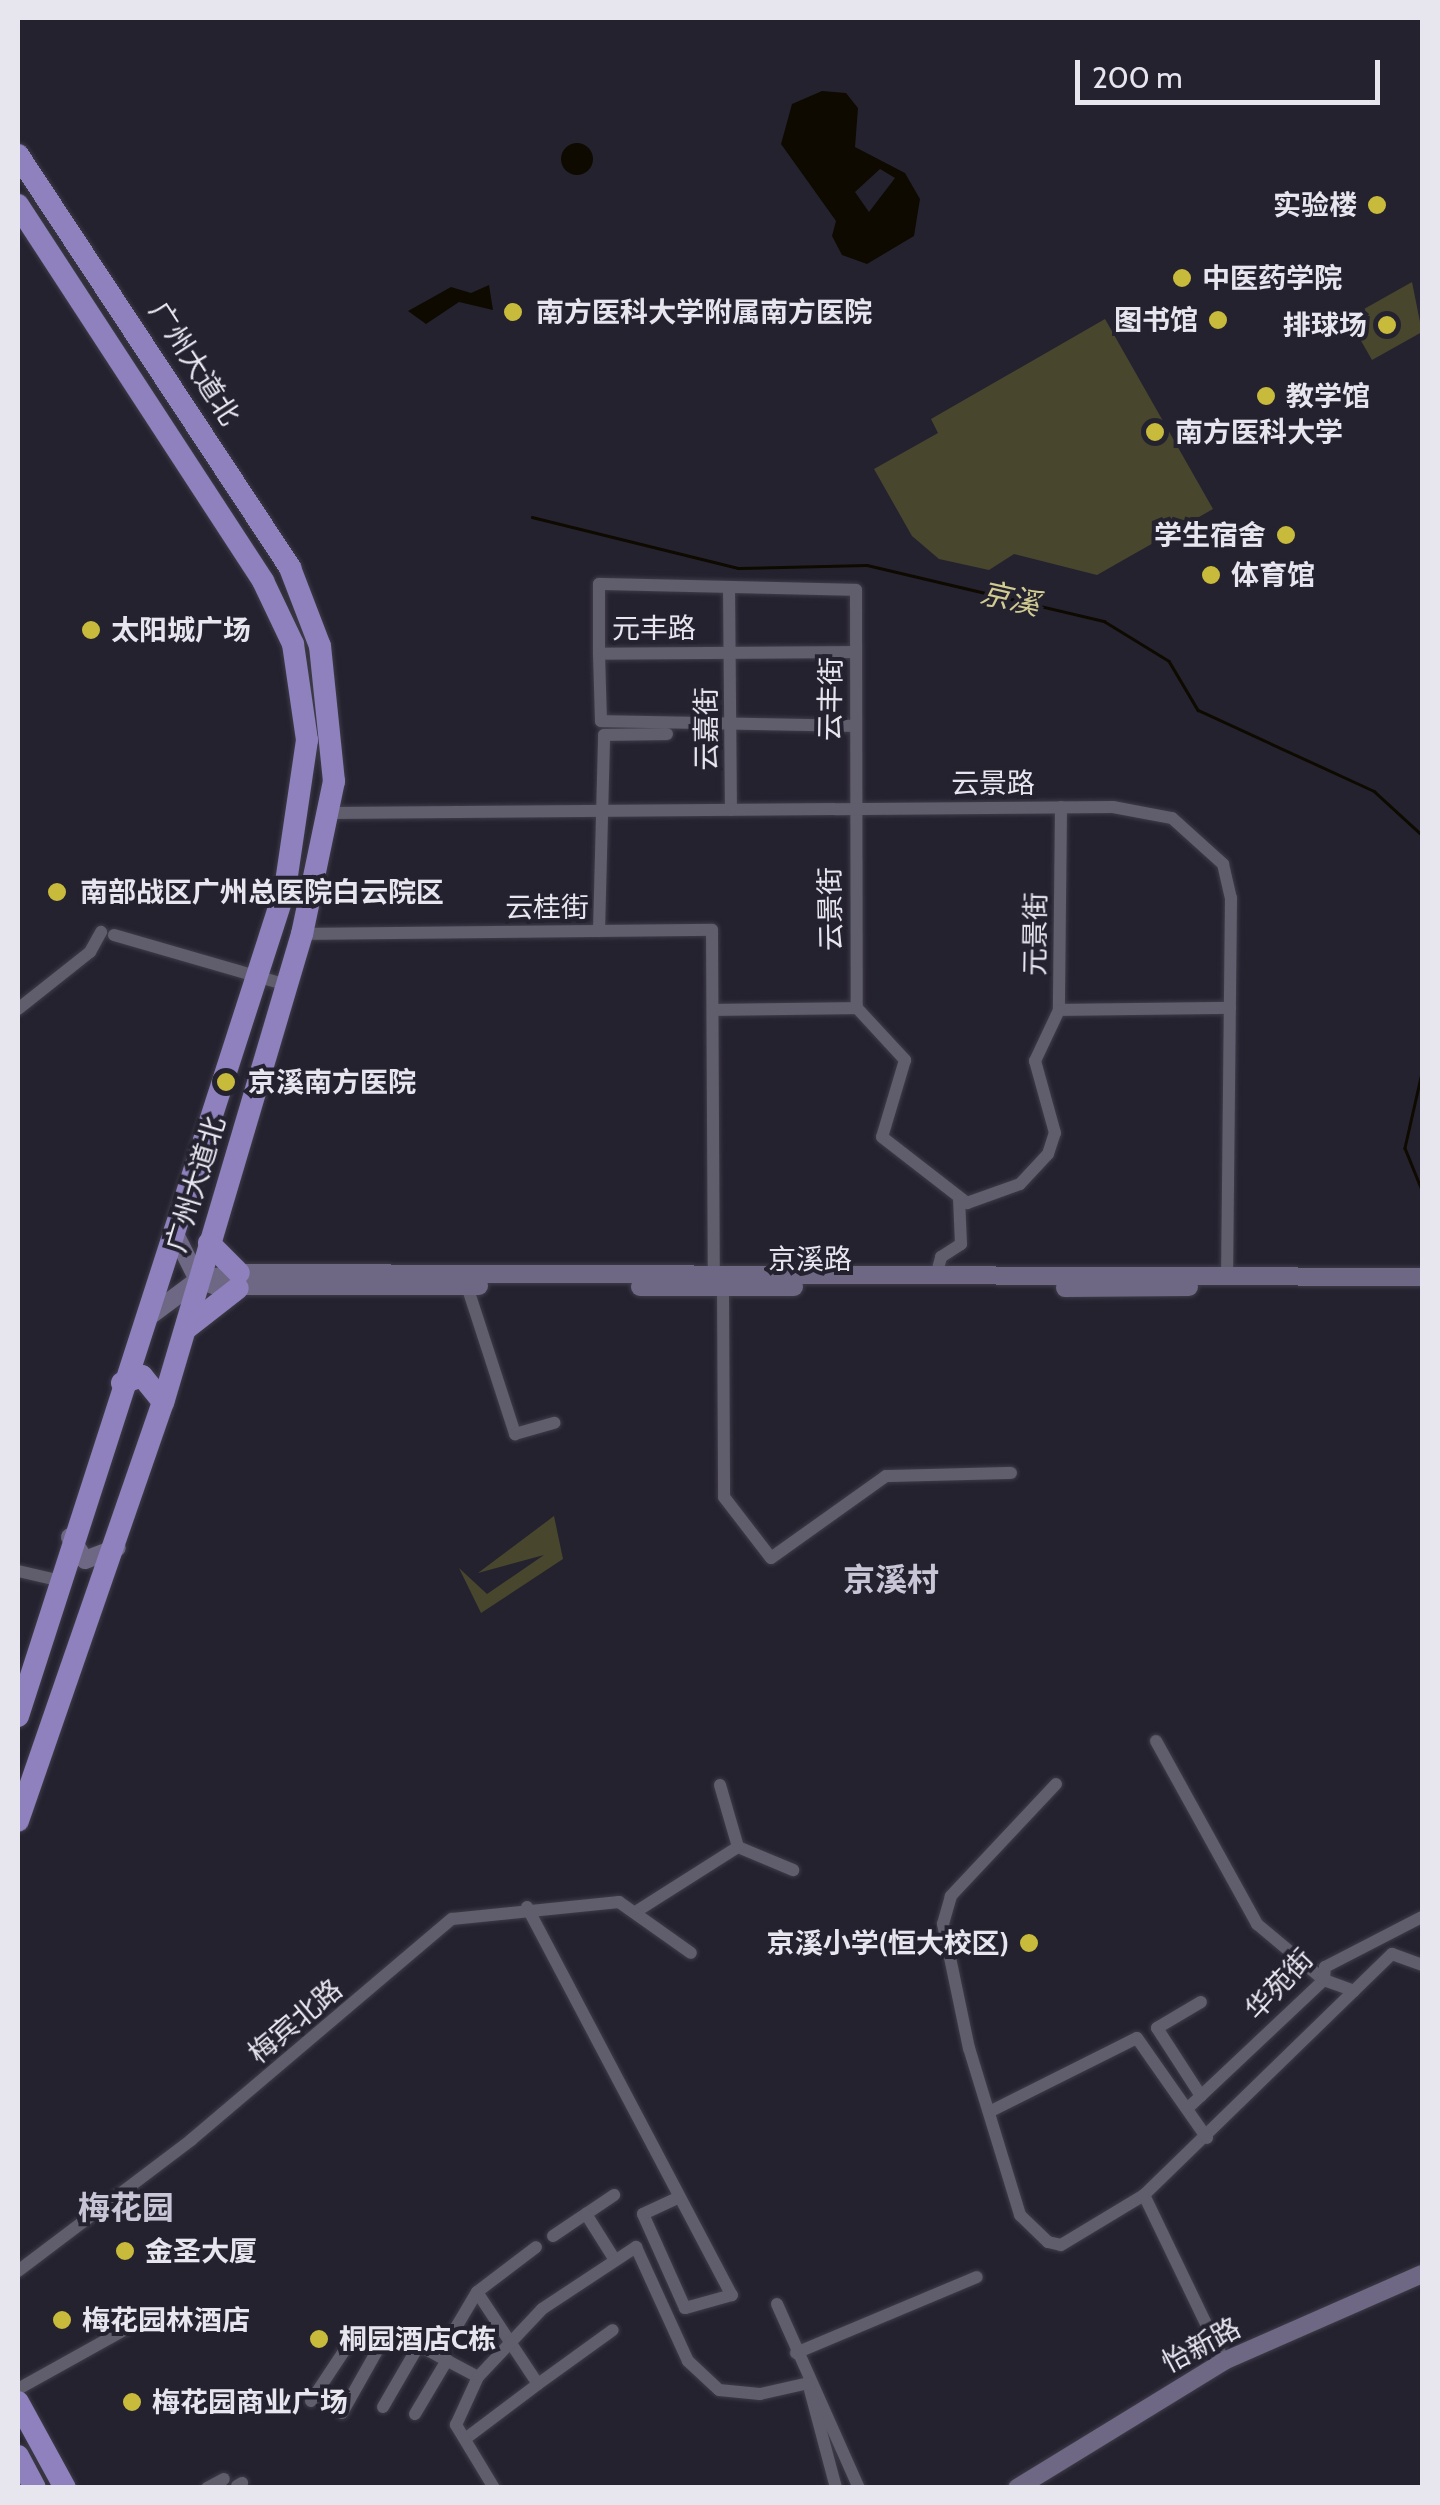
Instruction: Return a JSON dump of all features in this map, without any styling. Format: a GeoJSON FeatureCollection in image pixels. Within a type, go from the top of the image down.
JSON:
{"type":"FeatureCollection","features":[{"type":"Feature","properties":{"kind":"highway","name":"广州大道北"},"geometry":{"type":"LineString","coordinates":[[18,155],[290,568],[323,663],[331,813],[302,934],[163,1402],[117,1548],[18,1821]]}},
{"type":"Feature","properties":{"kind":"highway","name":"广州大道北"},"geometry":{"type":"LineString","coordinates":[[18,205],[216,502],[293,644],[305,782],[256,977],[70,1536],[18,1716]]}},
{"type":"Feature","properties":{"kind":"highway"},"geometry":{"type":"LineString","coordinates":[[184,1186],[194,1202],[220,1202]]}},
{"type":"Feature","properties":{"kind":"highway"},"geometry":{"type":"LineString","coordinates":[[179,1344],[205,1306],[238,1280],[209,1243]]}},
{"type":"Feature","properties":{"kind":"highway"},"geometry":{"type":"LineString","coordinates":[[122,1383],[142,1376],[163,1402]]}},
{"type":"Feature","properties":{"kind":"highway"},"geometry":{"type":"LineString","coordinates":[[18,2402],[65,2488]]}},
{"type":"Feature","properties":{"kind":"highway"},"geometry":{"type":"LineString","coordinates":[[18,2456],[34,2488]]}},
{"type":"Feature","properties":{"kind":"main road"},"geometry":{"type":"LineString","coordinates":[[172,1224],[198,1280]]}},
{"type":"Feature","properties":{"kind":"main road","name":"京溪路"},"geometry":{"type":"LineString","coordinates":[[238,1280],[467,1286],[936,1276],[1422,1277]]}},
{"type":"Feature","properties":{"kind":"main road","name":"京溪路"},"geometry":{"type":"LineString","coordinates":[[135,1338],[159,1304],[198,1280],[718,1280],[1422,1290]]}},
{"type":"Feature","properties":{"kind":"main road"},"geometry":{"type":"LineString","coordinates":[[70,1536],[86,1560],[117,1548]]}},
{"type":"Feature","properties":{"kind":"main road","name":"怡新路"},"geometry":{"type":"LineString","coordinates":[[1018,2488],[1224,2361],[1422,2274]]}},
{"type":"Feature","properties":{"kind":"main road","name":"怡新路"},"geometry":{"type":"LineString","coordinates":[[1039,2488],[1210,2380],[1422,2285]]}},
{"type":"Feature","properties":{"kind":"street","name":"元丰路"},"geometry":{"type":"LineString","coordinates":[[855,652],[599,654],[599,584],[856,590]]}},
{"type":"Feature","properties":{"kind":"street","name":"云嘉街"},"geometry":{"type":"LineString","coordinates":[[729,587],[731,810]]}},
{"type":"Feature","properties":{"kind":"street","name":"云丰街"},"geometry":{"type":"LineString","coordinates":[[854,809],[856,590]]}},
{"type":"Feature","properties":{"kind":"street"},"geometry":{"type":"LineString","coordinates":[[599,654],[601,721],[854,726]]}},
{"type":"Feature","properties":{"kind":"street"},"geometry":{"type":"LineString","coordinates":[[599,931],[604,735],[667,734]]}},
{"type":"Feature","properties":{"kind":"street","name":"元景街"},"geometry":{"type":"LineString","coordinates":[[1061,808],[1059,1010],[1230,1008]]}},
{"type":"Feature","properties":{"kind":"street","name":"云景街"},"geometry":{"type":"LineString","coordinates":[[854,809],[857,1008]]}},
{"type":"Feature","properties":{"kind":"street","name":"云景路"},"geometry":{"type":"LineString","coordinates":[[331,813],[1147,809],[1209,847],[1231,898],[1227,1276]]}},
{"type":"Feature","properties":{"kind":"street","name":"云桂街"},"geometry":{"type":"LineString","coordinates":[[302,934],[712,930],[724,1497],[771,1558],[886,1476],[1011,1473]]}},
{"type":"Feature","properties":{"kind":"street"},"geometry":{"type":"LineString","coordinates":[[18,1009],[107,934],[286,985]]}},
{"type":"Feature","properties":{"kind":"street"},"geometry":{"type":"LineString","coordinates":[[714,1010],[857,1008],[905,1060],[882,1136],[959,1199],[999,1196],[1048,1154],[1054,1132],[1035,1061],[1059,1010]]}},
{"type":"Feature","properties":{"kind":"street"},"geometry":{"type":"LineString","coordinates":[[936,1276],[941,1258],[961,1244],[959,1199]]}},
{"type":"Feature","properties":{"kind":"street"},"geometry":{"type":"LineString","coordinates":[[467,1286],[515,1434],[554,1423]]}},
{"type":"Feature","properties":{"kind":"street"},"geometry":{"type":"LineString","coordinates":[[18,1571],[57,1580]]}},
{"type":"Feature","properties":{"kind":"street"},"geometry":{"type":"LineString","coordinates":[[1156,1741],[1232,1890],[1324,1980],[1354,1991]]}},
{"type":"Feature","properties":{"kind":"street"},"geometry":{"type":"LineString","coordinates":[[1056,1784],[944,1910],[988,2112],[1020,2215],[1048,2242],[1061,2245],[1144,2195],[1398,1952],[1422,1965]]}},
{"type":"Feature","properties":{"kind":"street"},"geometry":{"type":"LineString","coordinates":[[720,1785],[738,1848]]}},
{"type":"Feature","properties":{"kind":"street"},"geometry":{"type":"LineString","coordinates":[[738,1848],[793,1870]]}},
{"type":"Feature","properties":{"kind":"street"},"geometry":{"type":"LineString","coordinates":[[691,1953],[637,1911],[738,1848]]}},
{"type":"Feature","properties":{"kind":"street","name":"梅宾北路"},"geometry":{"type":"LineString","coordinates":[[18,2271],[191,2140],[452,1919],[527,1907],[620,1902],[637,1911]]}},
{"type":"Feature","properties":{"kind":"street"},"geometry":{"type":"LineString","coordinates":[[527,1907],[677,2198],[732,2294],[686,2308],[643,2214],[677,2198]]}},
{"type":"Feature","properties":{"kind":"street","name":"华苑街"},"geometry":{"type":"LineString","coordinates":[[1188,2108],[1324,1980],[1325,1967],[1422,1917]]}},
{"type":"Feature","properties":{"kind":"street"},"geometry":{"type":"LineString","coordinates":[[1201,2096],[1157,2028],[1202,2002]]}},
{"type":"Feature","properties":{"kind":"street"},"geometry":{"type":"LineString","coordinates":[[988,2112],[1137,2038],[1207,2138]]}},
{"type":"Feature","properties":{"kind":"street"},"geometry":{"type":"LineString","coordinates":[[553,2236],[614,2195]]}},
{"type":"Feature","properties":{"kind":"street"},"geometry":{"type":"LineString","coordinates":[[1144,2195],[1224,2361]]}},
{"type":"Feature","properties":{"kind":"street"},"geometry":{"type":"LineString","coordinates":[[586,2214],[615,2260]]}},
{"type":"Feature","properties":{"kind":"street"},"geometry":{"type":"LineString","coordinates":[[416,2414],[477,2292],[536,2246]]}},
{"type":"Feature","properties":{"kind":"street"},"geometry":{"type":"LineString","coordinates":[[494,2488],[480,2477],[469,2436],[456,2426],[478,2377],[542,2309],[636,2246],[688,2362],[719,2390],[760,2394],[809,2383]]}},
{"type":"Feature","properties":{"kind":"street"},"geometry":{"type":"LineString","coordinates":[[796,2353],[977,2277]]}},
{"type":"Feature","properties":{"kind":"street"},"geometry":{"type":"LineString","coordinates":[[477,2292],[538,2384]]}},
{"type":"Feature","properties":{"kind":"street"},"geometry":{"type":"LineString","coordinates":[[777,2304],[859,2488]]}},
{"type":"Feature","properties":{"kind":"street"},"geometry":{"type":"LineString","coordinates":[[18,2389],[126,2329]]}},
{"type":"Feature","properties":{"kind":"street"},"geometry":{"type":"LineString","coordinates":[[469,2436],[613,2330]]}},
{"type":"Feature","properties":{"kind":"street"},"geometry":{"type":"LineString","coordinates":[[342,2413],[378,2349],[399,2334],[478,2377]]}},
{"type":"Feature","properties":{"kind":"street"},"geometry":{"type":"LineString","coordinates":[[311,2401],[354,2336],[378,2349]]}},
{"type":"Feature","properties":{"kind":"street"},"geometry":{"type":"LineString","coordinates":[[382,2407],[418,2345]]}},
{"type":"Feature","properties":{"kind":"street"},"geometry":{"type":"LineString","coordinates":[[809,2383],[836,2488]]}},
{"type":"Feature","properties":{"kind":"street"},"geometry":{"type":"LineString","coordinates":[[207,2488],[234,2483]]}},
{"type":"Feature","properties":{"kind":"shaded area"},"geometry":{"type":"Polygon","coordinates":[[[822,91],[846,93],[858,108],[855,147],[905,173],[920,199],[914,236],[867,264],[842,255],[832,236],[836,221],[781,144],[792,104],[822,91]],[[880,169],[855,192],[869,212],[895,178],[880,169]]]}},
{"type":"Feature","properties":{"kind":"shaded area"},"geometry":{"type":"Polygon","coordinates":[[[577,143],[589,147],[593,159],[589,171],[577,175],[565,171],[561,159],[565,147],[577,143]]]}},
{"type":"Feature","properties":{"kind":"shaded area","name":"排球场"},"geometry":{"type":"Polygon","coordinates":[[[1412,282],[1422,332],[1372,360],[1348,318],[1412,282]]]}},
{"type":"Feature","properties":{"kind":"shaded area"},"geometry":{"type":"Polygon","coordinates":[[[489,285],[493,310],[459,302],[426,324],[408,311],[451,287],[471,293],[489,285]]]}},
{"type":"Feature","properties":{"kind":"shaded area"},"geometry":{"type":"Polygon","coordinates":[[[1105,319],[1213,509],[1097,575],[1014,554],[989,570],[939,559],[912,536],[874,469],[938,433],[931,419],[1105,319]]]}},
{"type":"Feature","properties":{"kind":"shaded area"},"geometry":{"type":"Polygon","coordinates":[[[554,1516],[563,1559],[481,1613],[459,1568],[487,1594],[544,1555],[478,1573],[554,1516]]]}},
{"type":"Feature","properties":{"kind":"waterway","name":"京溪"},"geometry":{"type":"LineString","coordinates":[[532,517],[738,568],[867,565],[1104,621],[1169,661],[1198,710],[1374,791],[1422,835]]}},
{"type":"Feature","properties":{"kind":"waterway","name":"京溪"},"geometry":{"type":"LineString","coordinates":[[1422,905],[1422,980]]}},
{"type":"Feature","properties":{"kind":"waterway","name":"京溪"},"geometry":{"type":"LineString","coordinates":[[1422,1073],[1405,1148],[1422,1190]]}},
{"type":"Feature","properties":{"kind":"place","name":"实验楼"},"geometry":{"type":"Point","coordinates":[1377,205]}},
{"type":"Feature","properties":{"kind":"place","name":"中医药学院"},"geometry":{"type":"Point","coordinates":[1182,278]}},
{"type":"Feature","properties":{"kind":"place","name":"南方医科大学附属南方医院"},"geometry":{"type":"Point","coordinates":[513,312]}},
{"type":"Feature","properties":{"kind":"place","name":"图书馆"},"geometry":{"type":"Point","coordinates":[1218,320]}},
{"type":"Feature","properties":{"kind":"place","name":"排球场"},"geometry":{"type":"Point","coordinates":[1387,325]}},
{"type":"Feature","properties":{"kind":"place","name":"教学馆"},"geometry":{"type":"Point","coordinates":[1266,396]}},
{"type":"Feature","properties":{"kind":"place","name":"南方医科大学"},"geometry":{"type":"Point","coordinates":[1155,432]}},
{"type":"Feature","properties":{"kind":"place","name":"学生宿舍"},"geometry":{"type":"Point","coordinates":[1286,535]}},
{"type":"Feature","properties":{"kind":"place","name":"体育馆"},"geometry":{"type":"Point","coordinates":[1211,575]}},
{"type":"Feature","properties":{"kind":"place","name":"太阳城广场"},"geometry":{"type":"Point","coordinates":[91,630]}},
{"type":"Feature","properties":{"kind":"place","name":"南部战区广州总医院白云院区"},"geometry":{"type":"Point","coordinates":[57,892]}},
{"type":"Feature","properties":{"kind":"place","name":"京溪南方医院"},"geometry":{"type":"Point","coordinates":[226,1082]}},
{"type":"Feature","properties":{"kind":"place","name":"京溪小学(恒大校区)"},"geometry":{"type":"Point","coordinates":[1029,1943]}},
{"type":"Feature","properties":{"kind":"place","name":"金圣大厦"},"geometry":{"type":"Point","coordinates":[125,2251]}},
{"type":"Feature","properties":{"kind":"place","name":"梅花园林酒店"},"geometry":{"type":"Point","coordinates":[62,2320]}},
{"type":"Feature","properties":{"kind":"place","name":"桐园酒店C栋"},"geometry":{"type":"Point","coordinates":[319,2339]}},
{"type":"Feature","properties":{"kind":"place","name":"梅花园商业广场"},"geometry":{"type":"Point","coordinates":[132,2402]}},
{"type":"Feature","properties":{"kind":"district","name":"京溪村"},"geometry":{"type":"Point","coordinates":[891,1580]}},
{"type":"Feature","properties":{"kind":"district","name":"梅花园"},"geometry":{"type":"Point","coordinates":[126,2208]}}]}
